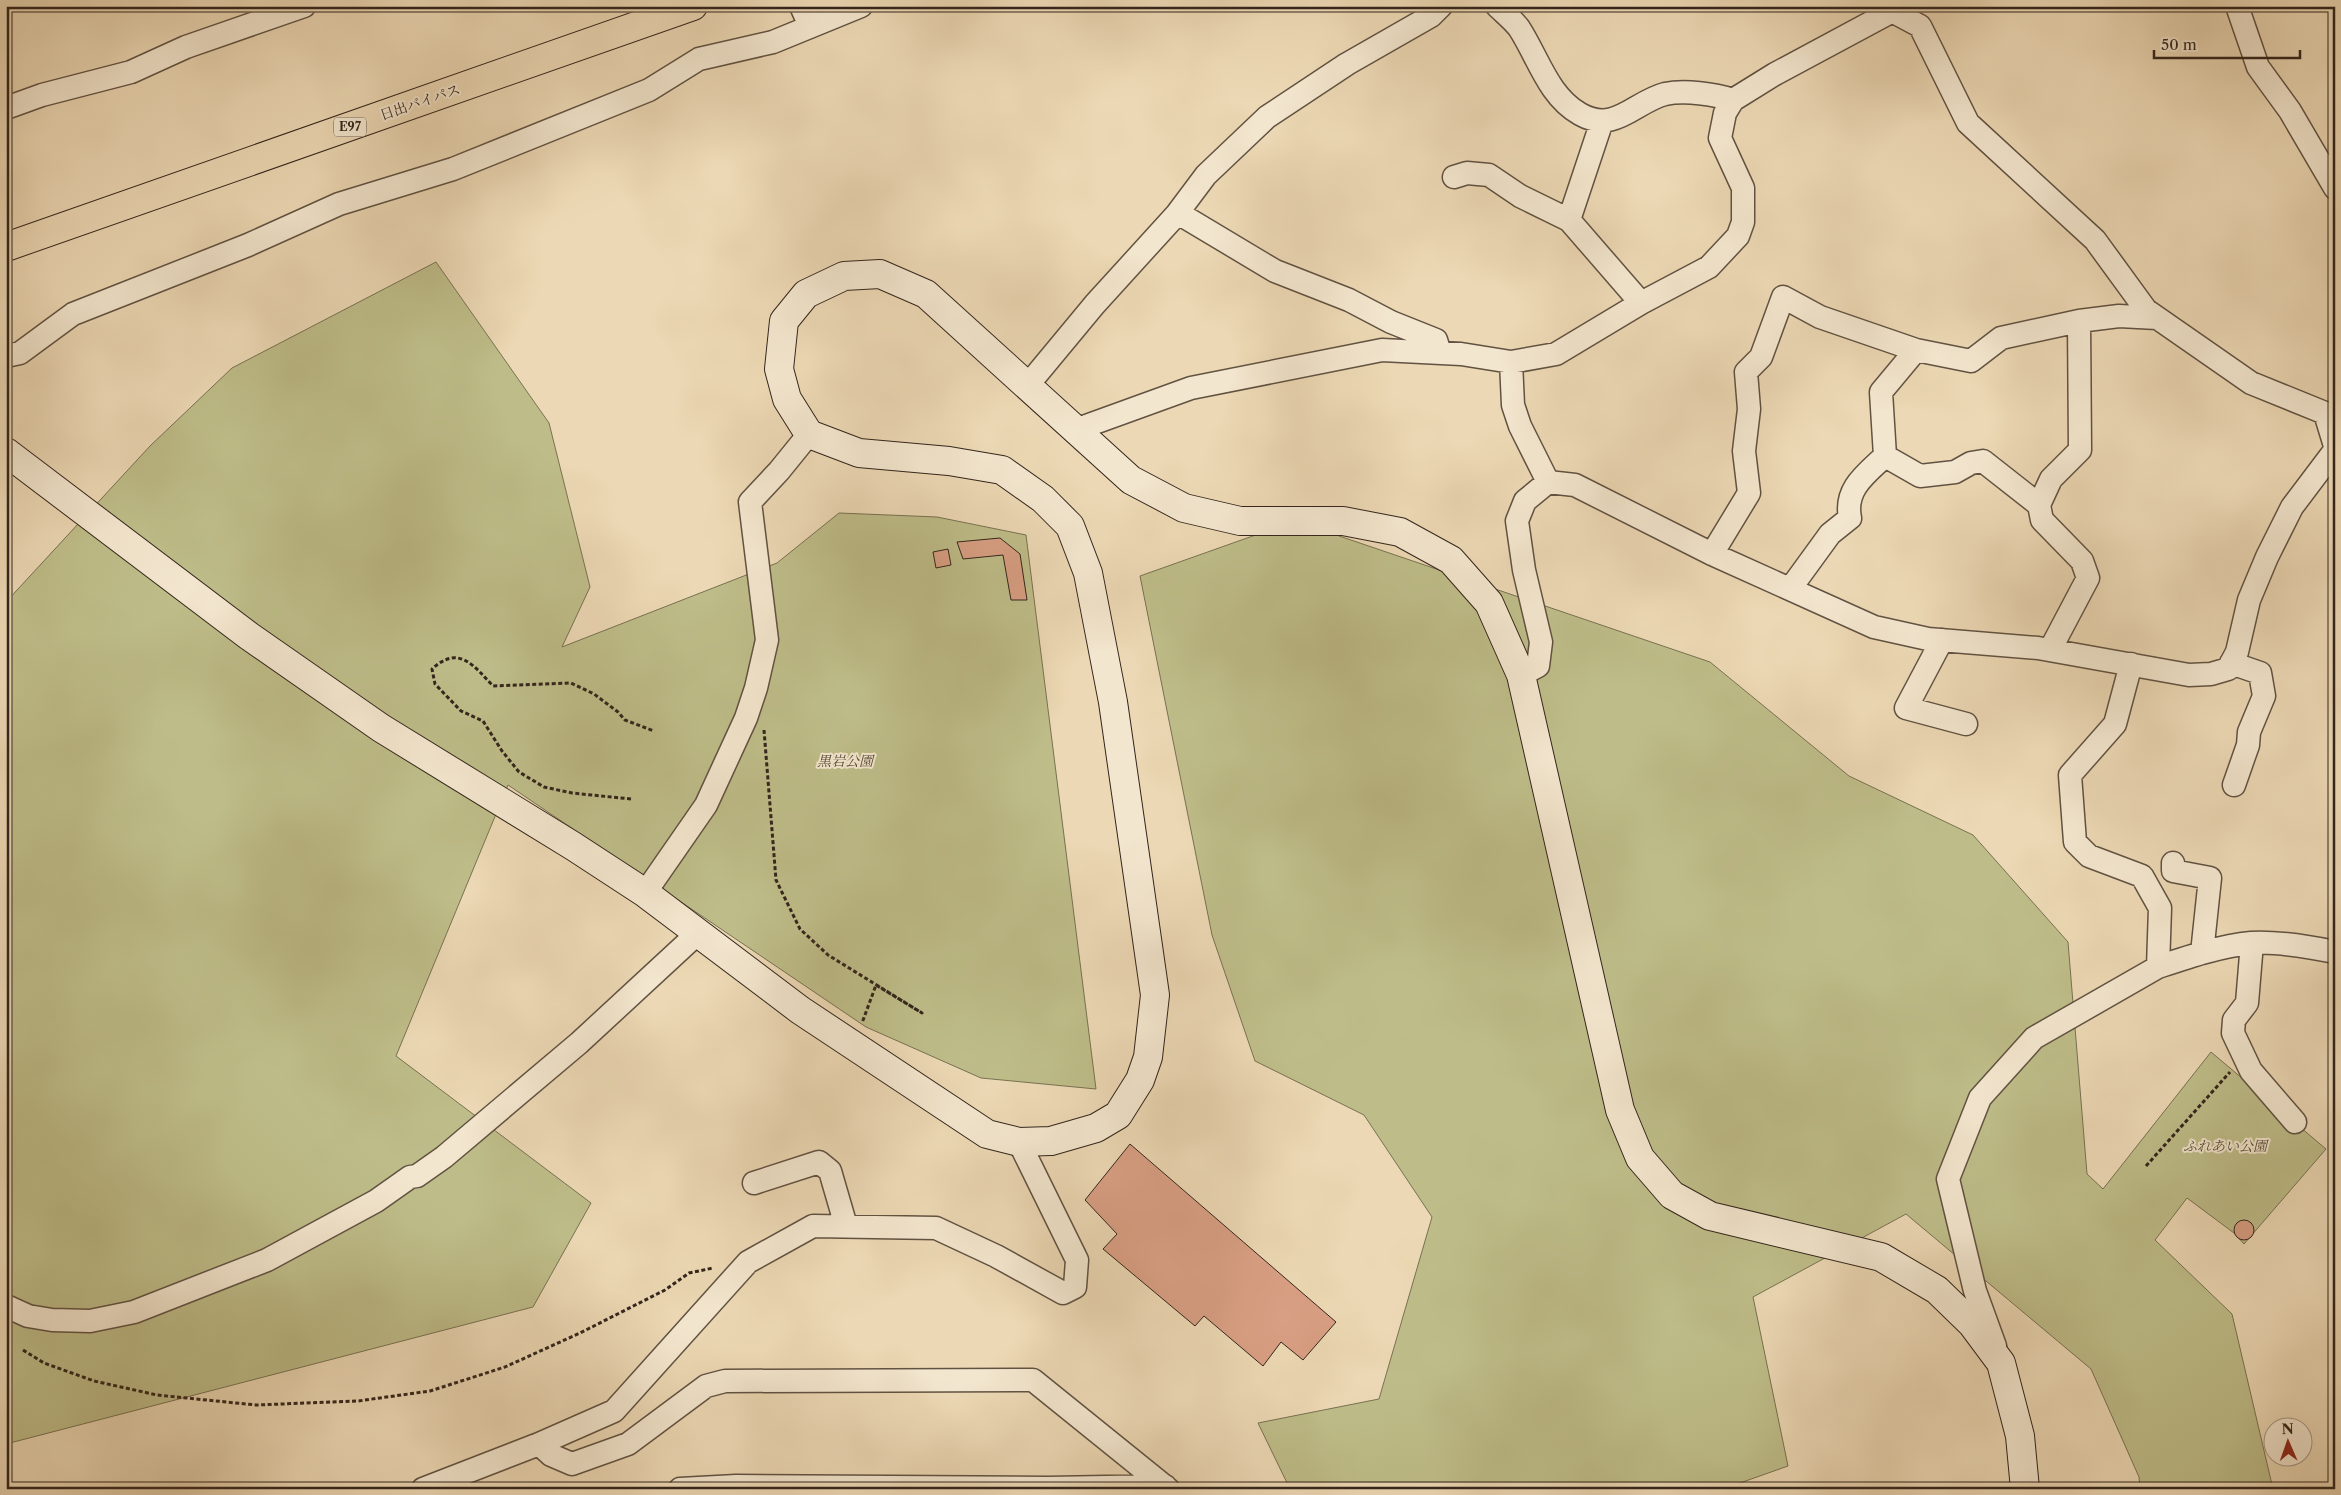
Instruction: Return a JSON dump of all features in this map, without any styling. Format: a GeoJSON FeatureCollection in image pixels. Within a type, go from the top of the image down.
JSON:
{"type":"FeatureCollection","features":[{"type":"Feature","properties":{"kind":"highway","name":"日出バイパス"},"geometry":{"type":"LineString","coordinates":[[6,247],[692,6]]}},
{"type":"Feature","properties":{"kind":"street"},"geometry":{"type":"LineString","coordinates":[[6,108],[42,95],[131,72],[186,46],[304,6]]}},
{"type":"Feature","properties":{"kind":"street"},"geometry":{"type":"LineString","coordinates":[[6,356],[20,353],[73,314],[248,245],[339,204],[453,169],[546,132],[649,90],[700,59],[773,42],[804,13],[861,6]]}},
{"type":"Feature","properties":{"kind":"street"},"geometry":{"type":"LineString","coordinates":[[1027,386],[1095,304],[1178,213],[1206,175],[1267,117],[1347,64],[1431,16],[1441,6]]}},
{"type":"Feature","properties":{"kind":"street"},"geometry":{"type":"LineString","coordinates":[[1497,6],[1517,26],[1555,93],[1580,114],[1602,121],[1627,115],[1645,103],[1665,94],[1714,93],[1733,100]]}},
{"type":"Feature","properties":{"kind":"street"},"geometry":{"type":"LineString","coordinates":[[2237,6],[2258,67],[2290,111],[2335,188]]}},
{"type":"Feature","properties":{"kind":"street"},"geometry":{"type":"LineString","coordinates":[[1075,430],[1190,388],[1382,350],[1461,354],[1511,362],[1556,354],[1640,304],[1709,267],[1738,236],[1743,222],[1744,188],[1720,138],[1724,113],[1733,100],[1775,74],[1885,15],[1887,8],[1920,26],[1968,123],[2094,240],[2146,310],[2251,383],[2325,413],[2335,448],[2292,507],[2267,556],[2249,600],[2237,652],[2228,669],[2211,674],[2189,675],[2050,650],[1942,640],[1874,627],[1712,554],[1575,485],[1548,482],[1524,501],[1516,522],[1524,570],[1541,642],[1538,666],[1521,675]]}},
{"type":"Feature","properties":{"kind":"street"},"geometry":{"type":"LineString","coordinates":[[1568,220],[1602,121]]}},
{"type":"Feature","properties":{"kind":"street"},"geometry":{"type":"LineString","coordinates":[[1454,177],[1467,173],[1489,174],[1520,196],[1568,220],[1640,304]]}},
{"type":"Feature","properties":{"kind":"street"},"geometry":{"type":"LineString","coordinates":[[1178,213],[1275,271],[1348,300],[1391,322],[1436,340],[1440,353]]}},
{"type":"Feature","properties":{"kind":"street"},"geometry":{"type":"LineString","coordinates":[[6,452],[242,630],[380,728],[574,846],[645,893],[800,1010],[987,1134],[1019,1142],[1051,1141],[1096,1128],[1118,1115],[1140,1080],[1148,1057],[1155,995],[1113,702],[1088,573],[1070,526],[1043,499],[1002,470],[949,461],[859,453],[809,434],[787,399],[778,369],[784,321],[806,294],[844,276],[880,274],[926,294],[1131,480],[1184,508],[1240,521],[1344,521],[1400,532],[1451,560],[1490,604],[1521,675],[1620,1110],[1640,1158],[1672,1195],[1710,1216],[1881,1258],[1937,1290],[1972,1324],[2001,1363]]}},
{"type":"Feature","properties":{"kind":"street"},"geometry":{"type":"LineString","coordinates":[[1712,554],[1749,493],[1744,451],[1749,409],[1746,372],[1761,357],[1783,297],[1820,317],[1916,350],[1972,361],[2001,338],[2079,321],[2119,316],[2157,318]]}},
{"type":"Feature","properties":{"kind":"street"},"geometry":{"type":"LineString","coordinates":[[2050,650],[2088,578],[2082,561],[2042,520],[2039,504],[2051,479],[2080,450],[2079,321]]}},
{"type":"Feature","properties":{"kind":"street"},"geometry":{"type":"LineString","coordinates":[[1885,456],[1881,392],[1916,350]]}},
{"type":"Feature","properties":{"kind":"street"},"geometry":{"type":"LineString","coordinates":[[1511,362],[1513,405],[1520,426],[1548,482]]}},
{"type":"Feature","properties":{"kind":"street"},"geometry":{"type":"LineString","coordinates":[[645,893],[706,805],[746,718],[756,688],[767,640],[750,502],[779,471],[809,434]]}},
{"type":"Feature","properties":{"kind":"street"},"geometry":{"type":"LineString","coordinates":[[1885,456],[1920,476],[1955,472],[1971,463],[1983,461],[2039,504]]}},
{"type":"Feature","properties":{"kind":"street"},"geometry":{"type":"LineString","coordinates":[[1790,589],[1830,534],[1850,518],[1847,504],[1857,482],[1885,456]]}},
{"type":"Feature","properties":{"kind":"street"},"geometry":{"type":"LineString","coordinates":[[1942,640],[1906,708],[1966,724]]}},
{"type":"Feature","properties":{"kind":"street"},"geometry":{"type":"LineString","coordinates":[[2231,663],[2260,673],[2264,696],[2249,732],[2248,745],[2234,785]]}},
{"type":"Feature","properties":{"kind":"street"},"geometry":{"type":"LineString","coordinates":[[2131,664],[2115,724],[2070,774],[2075,842],[2089,856],[2142,876],[2160,908],[2158,967]]}},
{"type":"Feature","properties":{"kind":"street"},"geometry":{"type":"LineString","coordinates":[[2173,863],[2174,871],[2210,878],[2202,953]]}},
{"type":"Feature","properties":{"kind":"street"},"geometry":{"type":"LineString","coordinates":[[6,1306],[28,1316],[52,1320],[90,1321],[134,1312],[267,1260],[376,1201],[410,1176],[417,1176],[452,1151],[579,1043],[698,933]]}},
{"type":"Feature","properties":{"kind":"street"},"geometry":{"type":"LineString","coordinates":[[2025,1489],[2020,1436],[2001,1363],[1975,1292],[1948,1179],[1980,1098],[2034,1038],[2158,967],[2202,953],[2252,943],[2335,952]]}},
{"type":"Feature","properties":{"kind":"street"},"geometry":{"type":"LineString","coordinates":[[2252,943],[2247,1003],[2234,1020],[2233,1033],[2251,1071],[2295,1122]]}},
{"type":"Feature","properties":{"kind":"street"},"geometry":{"type":"LineString","coordinates":[[426,1488],[539,1444],[614,1411],[748,1262],[813,1226],[936,1228],[996,1256],[1063,1294],[1075,1287],[1077,1260],[1019,1142]]}},
{"type":"Feature","properties":{"kind":"street"},"geometry":{"type":"LineString","coordinates":[[754,1183],[819,1162],[830,1171],[846,1226]]}},
{"type":"Feature","properties":{"kind":"street"},"geometry":{"type":"LineString","coordinates":[[539,1444],[551,1455],[572,1464],[628,1444],[706,1386],[725,1381],[1033,1380],[1167,1487]]}},
{"type":"Feature","properties":{"kind":"street"},"geometry":{"type":"LineString","coordinates":[[680,1489],[736,1486],[1167,1487]]}},
{"type":"Feature","properties":{"kind":"path"},"geometry":{"type":"LineString","coordinates":[[631,798],[563,791],[544,787],[520,772],[502,750],[483,721],[461,711],[435,684],[432,669],[446,659],[458,658],[470,662],[493,686],[571,683],[594,694],[625,720],[654,731]]}},
{"type":"Feature","properties":{"kind":"path"},"geometry":{"type":"LineString","coordinates":[[764,723],[776,880],[800,930],[828,955],[922,1013],[876,985]]}},
{"type":"Feature","properties":{"kind":"path"},"geometry":{"type":"LineString","coordinates":[[854,1045],[876,985]]}},
{"type":"Feature","properties":{"kind":"path"},"geometry":{"type":"LineString","coordinates":[[2146,1166],[2220,1084]]}},
{"type":"Feature","properties":{"kind":"path"},"geometry":{"type":"LineString","coordinates":[[23,1350],[44,1363],[94,1381],[157,1396],[256,1405],[358,1401],[430,1392],[505,1367],[580,1333],[665,1290],[689,1273],[748,1262]]}},
{"type":"Feature","properties":{"kind":"green space","name":"黒岩公園"},"geometry":{"type":"Polygon","coordinates":[[[436,262],[549,423],[590,587],[562,647],[777,563],[839,513],[937,517],[1026,535],[1096,1089],[981,1078],[866,1027],[508,785],[396,1056],[591,1203],[533,1307],[6,1444],[6,602],[150,446],[232,368],[436,262]]]}},
{"type":"Feature","properties":{"kind":"green space","name":"ふれあい公園"},"geometry":{"type":"Polygon","coordinates":[[[1295,521],[1710,662],[1849,776],[1973,835],[2068,942],[2087,1174],[2103,1189],[2211,1052],[2326,1149],[2244,1244],[2234,1233],[2187,1198],[2155,1240],[2232,1314],[2264,1451],[2264,1468],[2268,1468],[2273,1489],[2140,1489],[2139,1477],[2091,1369],[1906,1214],[1753,1297],[1788,1466],[1723,1489],[1290,1489],[1258,1423],[1379,1399],[1432,1217],[1364,1115],[1255,1061],[1212,935],[1140,576],[1295,521]]]}},
{"type":"Feature","properties":{"kind":"building"},"geometry":{"type":"Polygon","coordinates":[[[1000,538],[1020,554],[1027,600],[1011,600],[1003,555],[963,559],[957,542],[1000,538]]]}},
{"type":"Feature","properties":{"kind":"building"},"geometry":{"type":"Polygon","coordinates":[[[948,549],[951,565],[936,568],[933,552],[948,549]]]}},
{"type":"Feature","properties":{"kind":"building"},"geometry":{"type":"Polygon","coordinates":[[[1130,1144],[1336,1322],[1303,1360],[1281,1342],[1263,1366],[1204,1316],[1195,1326],[1103,1249],[1117,1234],[1085,1200],[1130,1144]]]}},
{"type":"Feature","properties":{"kind":"building"},"geometry":{"type":"Polygon","coordinates":[[[2244,1220],[2251,1223],[2254,1230],[2251,1237],[2244,1240],[2237,1237],[2234,1230],[2237,1223],[2244,1220]]]}}]}
